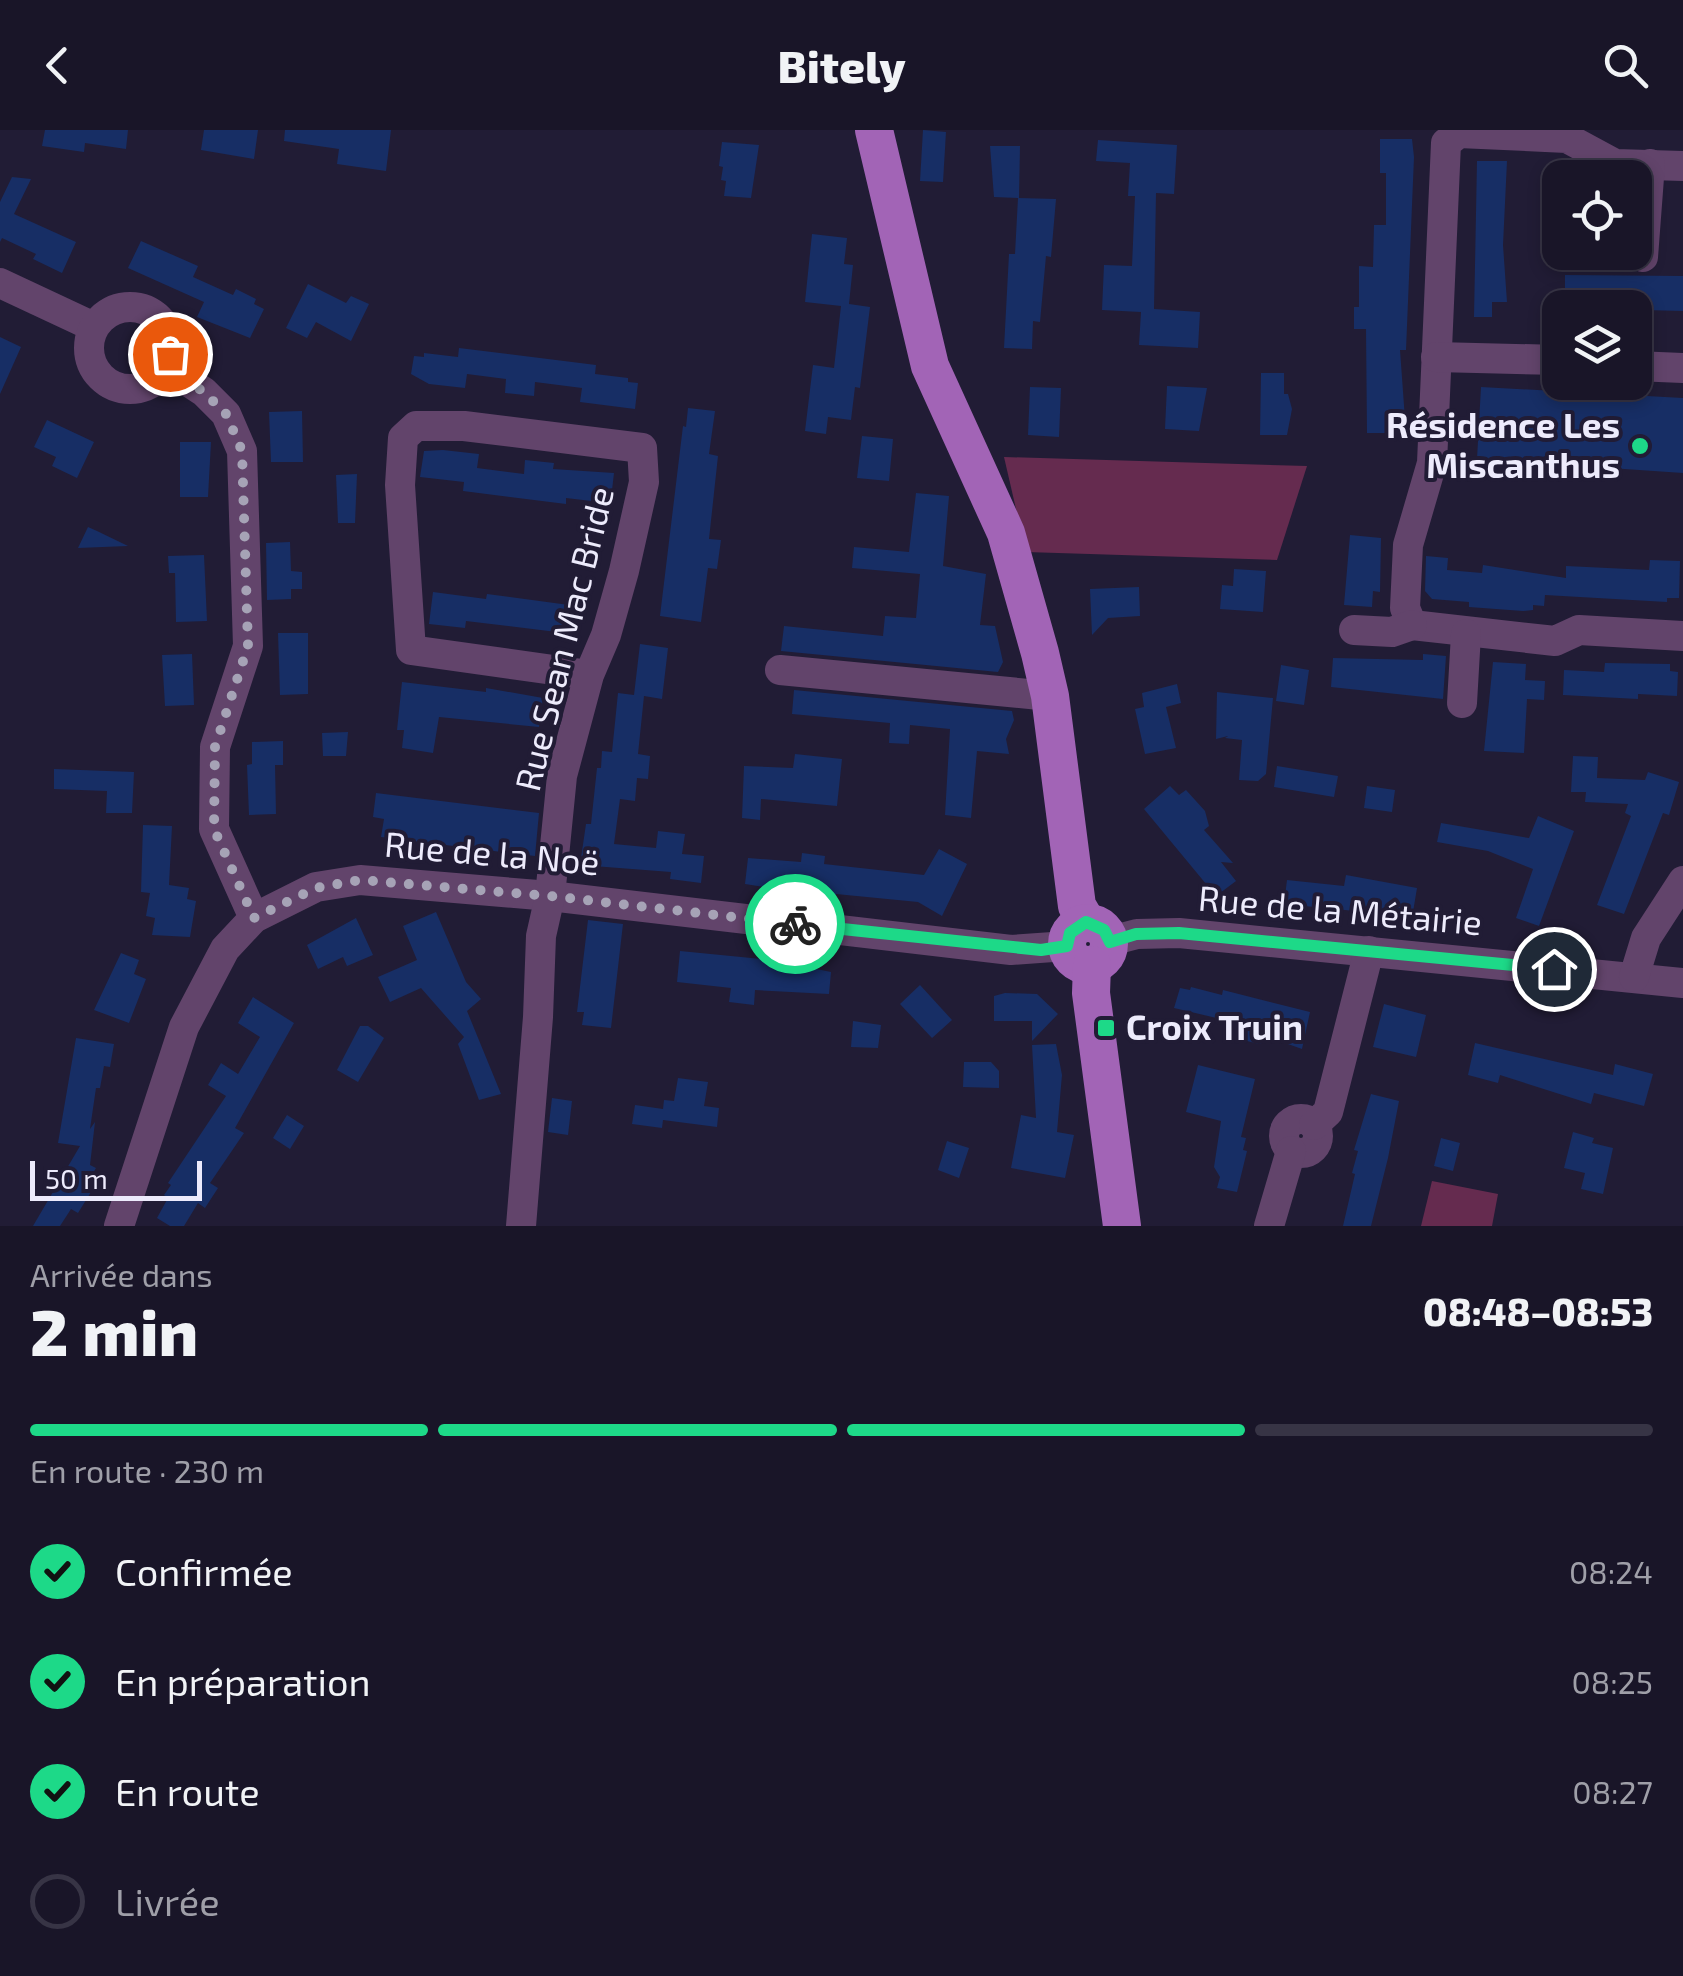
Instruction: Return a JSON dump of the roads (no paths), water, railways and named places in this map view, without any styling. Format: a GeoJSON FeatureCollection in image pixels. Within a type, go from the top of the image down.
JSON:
{"type":"FeatureCollection","features":[{"type":"Feature","properties":{"kind":"main road"},"geometry":{"type":"LineString","coordinates":[[874,130],[930,366],[1006,533],[1050,696],[1077,906],[1089,944],[1091,993],[1122,1226]]}},
{"type":"Feature","properties":{"kind":"street"},"geometry":{"type":"LineString","coordinates":[[1412,625],[1405,608],[1408,545],[1432,462],[1446,142],[1460,134],[1596,142]]}},
{"type":"Feature","properties":{"kind":"street"},"geometry":{"type":"LineString","coordinates":[[1652,164],[1683,166]]}},
{"type":"Feature","properties":{"kind":"street"},"geometry":{"type":"LineString","coordinates":[[0,283],[94,327]]}},
{"type":"Feature","properties":{"kind":"street"},"geometry":{"type":"LineString","coordinates":[[143,308],[165,326],[170,339],[166,367],[148,385],[135,389],[110,384],[92,365],[88,352],[94,327],[115,309],[143,308]]}},
{"type":"Feature","properties":{"kind":"street"},"geometry":{"type":"LineString","coordinates":[[1436,357],[1542,360]]}},
{"type":"Feature","properties":{"kind":"street"},"geometry":{"type":"LineString","coordinates":[[166,367],[204,392],[226,414],[242,451],[248,646],[215,747],[214,829],[254,918]]}},
{"type":"Feature","properties":{"kind":"street"},"geometry":{"type":"LineString","coordinates":[[1652,367],[1683,368]]}},
{"type":"Feature","properties":{"kind":"street","name":"Rue Sean Mac Bride"},"geometry":{"type":"LineString","coordinates":[[521,1226],[541,936],[550,896],[562,776],[588,675],[606,635],[624,571],[644,482],[642,448],[464,426],[416,426],[403,438],[400,485],[411,650],[588,675]]}},
{"type":"Feature","properties":{"kind":"street"},"geometry":{"type":"LineString","coordinates":[[1354,630],[1392,632],[1412,625],[1554,641],[1579,630],[1683,636]]}},
{"type":"Feature","properties":{"kind":"street"},"geometry":{"type":"LineString","coordinates":[[1462,703],[1466,634]]}},
{"type":"Feature","properties":{"kind":"street"},"geometry":{"type":"LineString","coordinates":[[780,670],[1050,696]]}},
{"type":"Feature","properties":{"kind":"street","name":"Rue de la Noë"},"geometry":{"type":"LineString","coordinates":[[119,1226],[184,1027],[225,949],[254,918],[316,888],[360,880],[550,896],[1011,950],[1089,944]]}},
{"type":"Feature","properties":{"kind":"street"},"geometry":{"type":"LineString","coordinates":[[1634,977],[1646,938],[1683,880]]}},
{"type":"Feature","properties":{"kind":"street","name":"Rue de la Métairie"},"geometry":{"type":"LineString","coordinates":[[1089,944],[1136,934],[1179,933],[1683,983]]}},
{"type":"Feature","properties":{"kind":"street"},"geometry":{"type":"LineString","coordinates":[[1268,1226],[1291,1151],[1302,1154],[1312,1150],[1318,1140],[1314,1124],[1328,1112],[1369,950]]}},
{"type":"Feature","properties":{"kind":"place","name":"Résidence Les Miscanthus"},"geometry":{"type":"Point","coordinates":[1640,446]}},
{"type":"Feature","properties":{"kind":"place","name":"Croix Truin"},"geometry":{"type":"Point","coordinates":[1106,1028]}}]}
